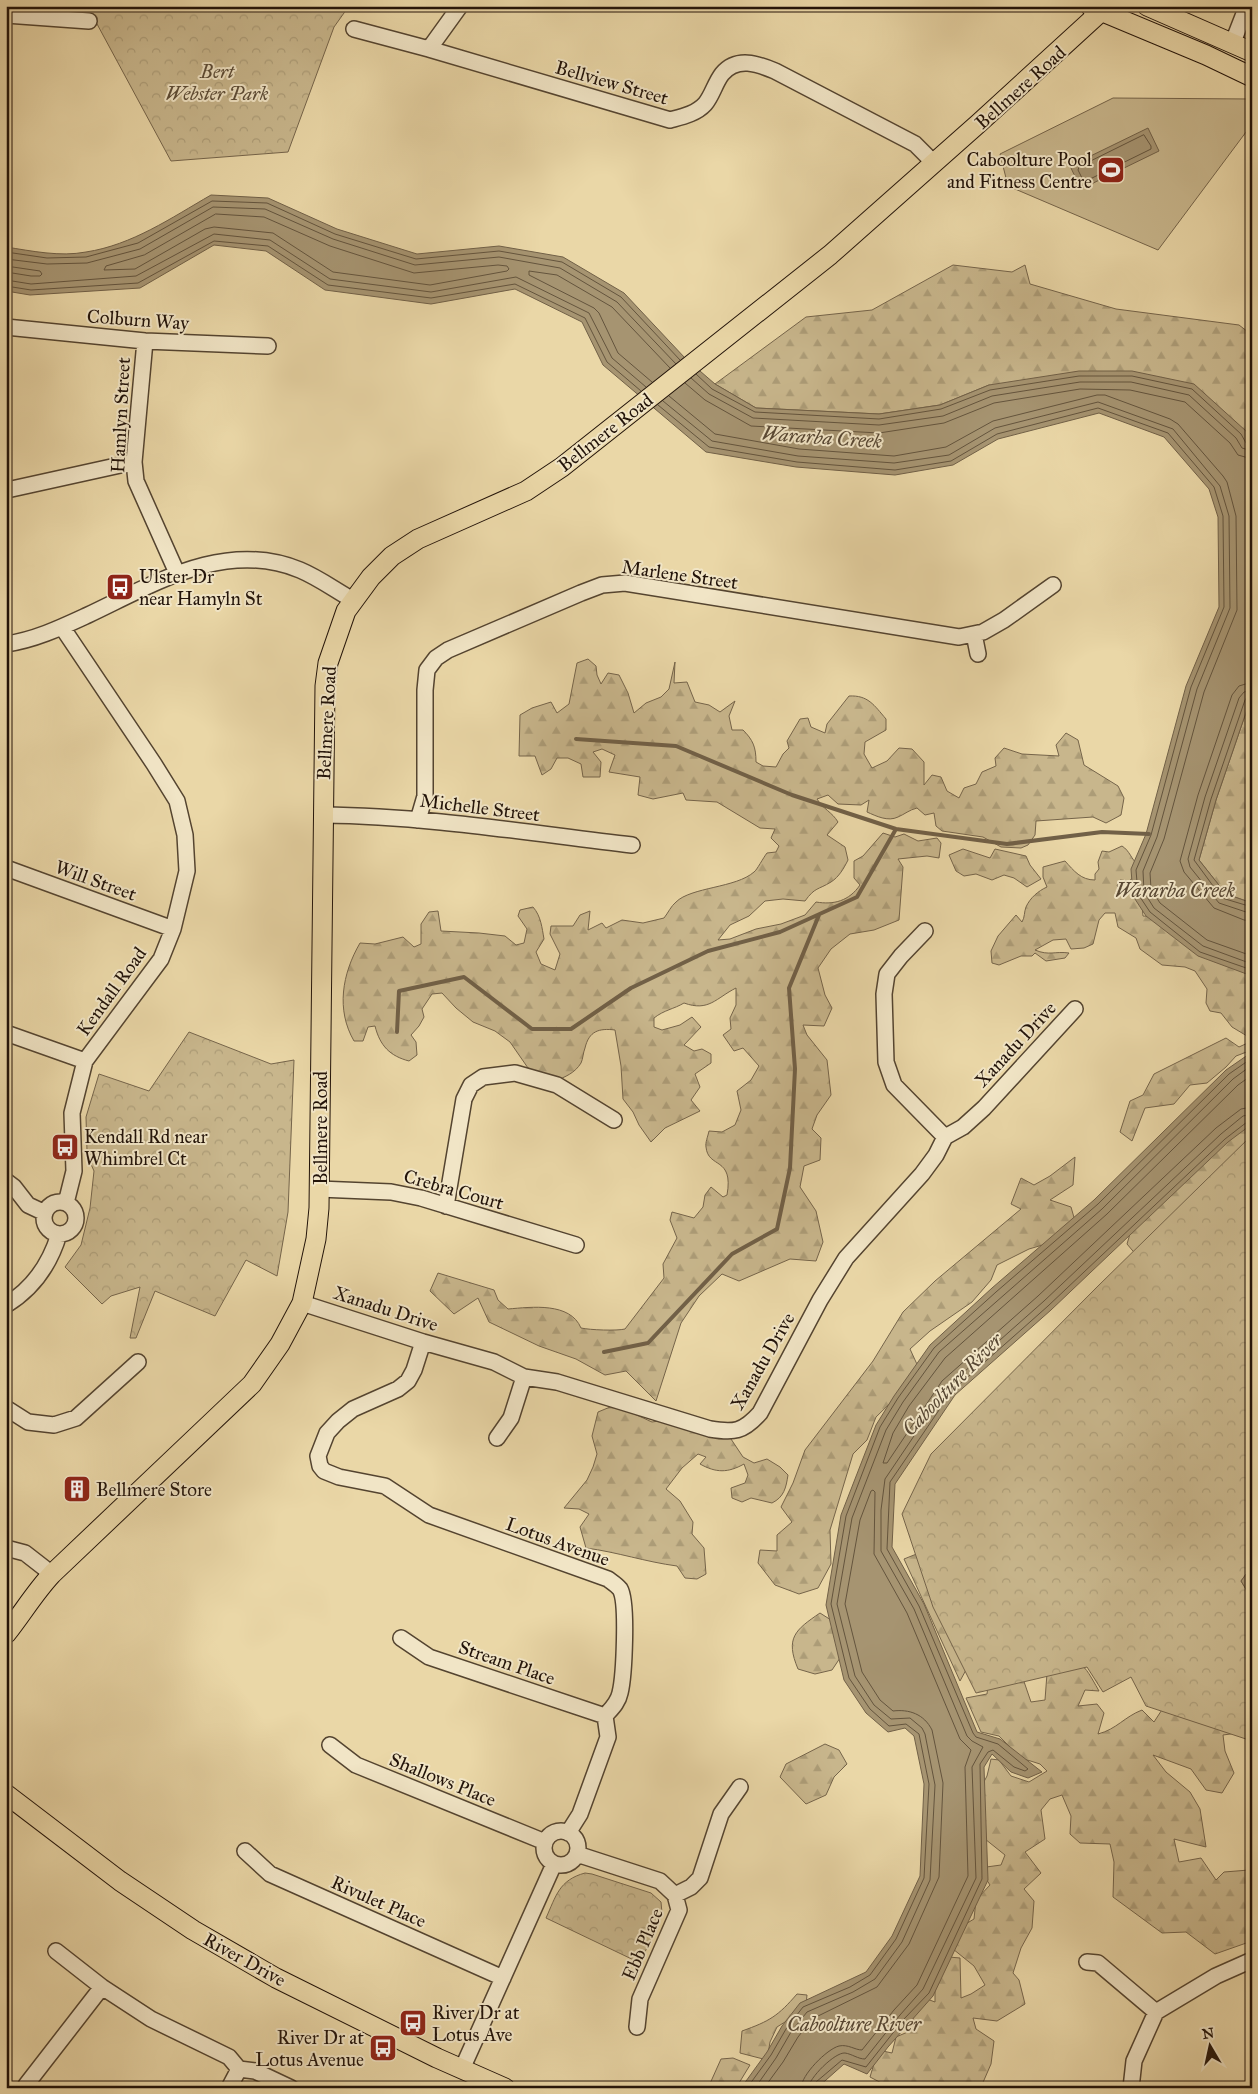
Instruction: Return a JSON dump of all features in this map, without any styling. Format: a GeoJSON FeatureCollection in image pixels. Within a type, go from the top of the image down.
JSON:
{"type":"FeatureCollection","features":[{"type":"Feature","properties":{"kind":"main road"},"geometry":{"type":"LineString","coordinates":[[1146,6],[1233,42],[1252,52]]}},
{"type":"Feature","properties":{"kind":"main road"},"geometry":{"type":"LineString","coordinates":[[1099,8],[1252,77]]}},
{"type":"Feature","properties":{"kind":"main road","name":"Bellmere Road"},"geometry":{"type":"LineString","coordinates":[[6,1634],[25,1612],[38,1589],[52,1574],[252,1384],[280,1344],[302,1303],[316,1239],[319,1189],[325,686],[328,663],[336,636],[353,600],[371,577],[392,556],[418,539],[526,491],[562,467],[830,256],[934,163],[1099,8]]}},
{"type":"Feature","properties":{"kind":"main road","name":"Bellmere Road"},"geometry":{"type":"LineString","coordinates":[[6,1613],[14,1604],[38,1589]]}},
{"type":"Feature","properties":{"kind":"main road","name":"River Drive"},"geometry":{"type":"LineString","coordinates":[[7,1793],[120,1881],[193,1930],[276,1978],[505,2088]]}},
{"type":"Feature","properties":{"kind":"street"},"geometry":{"type":"LineString","coordinates":[[429,49],[460,6]]}},
{"type":"Feature","properties":{"kind":"street"},"geometry":{"type":"LineString","coordinates":[[1233,42],[1247,6]]}},
{"type":"Feature","properties":{"kind":"street"},"geometry":{"type":"LineString","coordinates":[[6,14],[89,21]]}},
{"type":"Feature","properties":{"kind":"street","name":"Bellview Street"},"geometry":{"type":"LineString","coordinates":[[354,29],[429,49],[670,120],[688,115],[704,105],[722,73],[735,65],[748,62],[758,64],[915,144],[934,163]]}},
{"type":"Feature","properties":{"kind":"street","name":"Colburn Way"},"geometry":{"type":"LineString","coordinates":[[6,327],[145,341],[268,346]]}},
{"type":"Feature","properties":{"kind":"street","name":"Hamlyn Street"},"geometry":{"type":"LineString","coordinates":[[145,341],[134,462],[136,481],[177,573]]}},
{"type":"Feature","properties":{"kind":"street"},"geometry":{"type":"LineString","coordinates":[[6,490],[134,462]]}},
{"type":"Feature","properties":{"kind":"street"},"geometry":{"type":"LineString","coordinates":[[6,644],[22,642],[62,627],[177,573],[208,564],[238,559],[266,561],[299,570],[321,580],[353,600]]}},
{"type":"Feature","properties":{"kind":"street","name":"Marlene Street"},"geometry":{"type":"LineString","coordinates":[[418,820],[425,796],[425,690],[427,670],[436,658],[448,650],[581,593],[602,586],[625,583],[959,637],[983,632],[1004,620],[1053,585]]}},
{"type":"Feature","properties":{"kind":"street","name":"Kendall Road"},"geometry":{"type":"LineString","coordinates":[[62,627],[177,801],[185,835],[187,871],[173,929],[161,959],[84,1061],[72,1113],[74,1171],[66,1203]]}},
{"type":"Feature","properties":{"kind":"street"},"geometry":{"type":"LineString","coordinates":[[974,634],[978,654]]}},
{"type":"Feature","properties":{"kind":"street","name":"Michelle Street"},"geometry":{"type":"LineString","coordinates":[[323,815],[369,815],[632,845]]}},
{"type":"Feature","properties":{"kind":"street","name":"Will Street"},"geometry":{"type":"LineString","coordinates":[[6,868],[173,929]]}},
{"type":"Feature","properties":{"kind":"street"},"geometry":{"type":"LineString","coordinates":[[925,931],[887,974],[884,994],[886,1062],[894,1086],[945,1137]]}},
{"type":"Feature","properties":{"kind":"street","name":"Xanadu Drive"},"geometry":{"type":"LineString","coordinates":[[302,1303],[423,1342],[494,1362],[524,1377],[557,1382],[710,1429],[730,1432],[748,1427],[760,1413],[820,1300],[846,1258],[922,1174],[936,1155],[945,1137],[963,1127],[984,1108],[1075,1009]]}},
{"type":"Feature","properties":{"kind":"street"},"geometry":{"type":"LineString","coordinates":[[6,1033],[84,1061]]}},
{"type":"Feature","properties":{"kind":"street"},"geometry":{"type":"LineString","coordinates":[[446,1206],[464,1099],[471,1085],[483,1077],[515,1073],[557,1085],[614,1120]]}},
{"type":"Feature","properties":{"kind":"street"},"geometry":{"type":"LineString","coordinates":[[6,1181],[14,1187],[28,1205],[45,1213]]}},
{"type":"Feature","properties":{"kind":"street","name":"Crebra Court"},"geometry":{"type":"LineString","coordinates":[[319,1189],[391,1192],[422,1198],[576,1245]]}},
{"type":"Feature","properties":{"kind":"street"},"geometry":{"type":"LineString","coordinates":[[53,1203],[66,1203],[73,1208],[76,1221],[71,1229],[58,1234],[51,1231],[46,1225],[45,1213],[53,1203]]}},
{"type":"Feature","properties":{"kind":"street"},"geometry":{"type":"LineString","coordinates":[[6,1305],[27,1290],[39,1276],[52,1254],[58,1234]]}},
{"type":"Feature","properties":{"kind":"street","name":"Lotus Avenue"},"geometry":{"type":"LineString","coordinates":[[423,1342],[414,1370],[408,1381],[398,1389],[353,1409],[327,1433],[318,1456],[320,1466],[324,1471],[339,1477],[385,1486],[428,1515],[608,1579],[620,1589],[625,1604],[622,1681],[620,1696],[605,1716]]}},
{"type":"Feature","properties":{"kind":"street"},"geometry":{"type":"LineString","coordinates":[[6,1408],[28,1422],[54,1425],[76,1418],[138,1362]]}},
{"type":"Feature","properties":{"kind":"street"},"geometry":{"type":"LineString","coordinates":[[497,1438],[511,1418],[524,1377]]}},
{"type":"Feature","properties":{"kind":"street"},"geometry":{"type":"LineString","coordinates":[[6,1548],[25,1553],[52,1574]]}},
{"type":"Feature","properties":{"kind":"street","name":"Stream Place"},"geometry":{"type":"LineString","coordinates":[[401,1638],[429,1657],[605,1716]]}},
{"type":"Feature","properties":{"kind":"street"},"geometry":{"type":"LineString","coordinates":[[568,1833],[580,1814],[608,1737],[605,1716]]}},
{"type":"Feature","properties":{"kind":"street","name":"Shallows Place"},"geometry":{"type":"LineString","coordinates":[[330,1745],[356,1766],[545,1842]]}},
{"type":"Feature","properties":{"kind":"street"},"geometry":{"type":"LineString","coordinates":[[675,1896],[691,1887],[700,1878],[721,1814],[740,1787]]}},
{"type":"Feature","properties":{"kind":"street"},"geometry":{"type":"LineString","coordinates":[[557,1832],[568,1833],[576,1840],[576,1856],[569,1863],[554,1864],[544,1852],[545,1842],[552,1834],[557,1832]]}},
{"type":"Feature","properties":{"kind":"street","name":"Rivulet Place"},"geometry":{"type":"LineString","coordinates":[[244,1851],[270,1874],[503,1978]]}},
{"type":"Feature","properties":{"kind":"street","name":"Ebb Place"},"geometry":{"type":"LineString","coordinates":[[576,1856],[583,1856],[660,1881],[670,1888],[675,1896],[679,1910],[640,1999],[637,2027]]}},
{"type":"Feature","properties":{"kind":"street"},"geometry":{"type":"LineString","coordinates":[[462,2069],[554,1864]]}},
{"type":"Feature","properties":{"kind":"street"},"geometry":{"type":"LineString","coordinates":[[56,1951],[102,1987],[152,2019],[229,2057],[239,2069],[256,2071],[291,2088]]}},
{"type":"Feature","properties":{"kind":"street"},"geometry":{"type":"LineString","coordinates":[[1131,2088],[1134,2061],[1156,2012],[1216,1976],[1252,1960]]}},
{"type":"Feature","properties":{"kind":"street"},"geometry":{"type":"LineString","coordinates":[[1086,1962],[1098,1963],[1156,2012]]}},
{"type":"Feature","properties":{"kind":"street"},"geometry":{"type":"LineString","coordinates":[[26,2088],[26,2085],[102,1987]]}},
{"type":"Feature","properties":{"kind":"street"},"geometry":{"type":"LineString","coordinates":[[229,2088],[239,2069]]}},
{"type":"Feature","properties":{"kind":"green space","name":"Bert Webster Park"},"geometry":{"type":"Polygon","coordinates":[[[89,6],[349,6],[334,27],[288,152],[171,161],[89,6]]]}},
{"type":"Feature","properties":{"kind":"green space","name":"Caboolture Pool and Fitness Centre"},"geometry":{"type":"Polygon","coordinates":[[[1113,98],[1252,99],[1252,124],[1158,250],[1008,186],[1000,154],[1113,98]]]}},
{"type":"Feature","properties":{"kind":"green space"},"geometry":{"type":"Polygon","coordinates":[[[953,265],[1012,272],[1025,265],[1030,284],[1116,309],[1239,325],[1252,335],[1252,444],[1245,431],[989,385],[940,405],[879,414],[756,408],[715,384],[806,317],[872,310],[953,265]]]}},
{"type":"Feature","properties":{"kind":"green space"},"geometry":{"type":"Polygon","coordinates":[[[588,659],[596,666],[601,684],[608,673],[619,675],[628,693],[634,713],[646,703],[661,697],[669,689],[675,662],[674,683],[687,682],[695,702],[709,705],[720,712],[735,701],[729,716],[732,730],[743,730],[752,741],[756,762],[763,766],[776,767],[783,754],[789,748],[787,741],[800,719],[808,718],[811,727],[825,733],[827,724],[849,696],[856,696],[870,702],[886,719],[886,730],[865,742],[864,754],[872,768],[887,761],[899,748],[912,749],[924,762],[924,785],[932,775],[941,777],[947,791],[959,798],[964,788],[976,784],[982,772],[996,766],[995,758],[1004,748],[1022,754],[1059,756],[1056,745],[1066,733],[1078,740],[1084,765],[1118,786],[1124,798],[1121,815],[1106,823],[1093,817],[1036,821],[1035,835],[1028,845],[1021,848],[1001,847],[983,837],[942,831],[936,826],[934,813],[925,815],[917,808],[900,816],[886,819],[867,812],[869,800],[861,805],[838,804],[828,795],[817,799],[838,822],[827,835],[845,847],[848,860],[841,872],[831,882],[814,891],[805,901],[783,899],[765,901],[749,916],[730,925],[718,940],[730,939],[756,929],[781,924],[805,915],[816,902],[829,903],[841,901],[851,895],[860,885],[854,878],[854,861],[863,856],[883,833],[895,837],[904,834],[918,841],[937,838],[941,843],[939,858],[927,856],[898,859],[903,867],[899,920],[874,930],[850,934],[831,949],[818,968],[825,995],[832,1008],[824,1026],[803,1025],[807,1035],[827,1060],[831,1095],[817,1115],[812,1129],[821,1138],[820,1160],[804,1166],[800,1187],[816,1211],[823,1242],[816,1261],[790,1259],[739,1281],[722,1274],[699,1296],[681,1323],[656,1401],[626,1371],[605,1375],[576,1359],[539,1346],[489,1322],[478,1298],[454,1314],[430,1291],[438,1273],[494,1290],[498,1300],[508,1309],[528,1307],[549,1308],[568,1314],[576,1320],[581,1328],[625,1329],[664,1278],[663,1264],[677,1238],[670,1220],[672,1212],[694,1218],[703,1207],[705,1195],[711,1187],[723,1197],[727,1195],[727,1174],[724,1168],[708,1154],[707,1139],[709,1131],[722,1132],[735,1125],[741,1110],[737,1091],[751,1080],[759,1066],[743,1048],[734,1051],[723,1035],[731,1029],[730,1018],[736,1005],[736,988],[712,1003],[700,1006],[684,1003],[654,1018],[654,1027],[662,1030],[680,1025],[692,1017],[701,1027],[684,1045],[694,1051],[702,1049],[711,1054],[711,1063],[695,1074],[700,1087],[691,1100],[700,1111],[665,1128],[651,1142],[623,1099],[621,1066],[615,1030],[600,1030],[592,1034],[587,1042],[579,1066],[570,1074],[555,1081],[528,1068],[510,1042],[495,1031],[473,1022],[442,993],[432,994],[422,1009],[424,1017],[411,1035],[416,1042],[417,1055],[409,1061],[391,1053],[383,1045],[375,1026],[368,1027],[363,1041],[354,1041],[348,1029],[343,1005],[345,979],[360,943],[375,944],[403,937],[414,947],[421,944],[421,924],[429,912],[438,911],[441,931],[505,936],[516,945],[524,943],[527,929],[518,916],[520,910],[533,907],[542,926],[544,939],[536,952],[541,964],[555,970],[560,954],[550,934],[551,926],[573,926],[580,915],[590,911],[588,930],[602,923],[606,928],[622,920],[643,923],[664,918],[674,904],[683,897],[746,877],[755,871],[767,853],[776,852],[779,846],[771,838],[775,829],[760,828],[717,802],[686,800],[683,793],[653,799],[638,795],[640,777],[609,772],[615,755],[602,749],[593,752],[601,762],[600,777],[583,777],[581,764],[568,758],[557,758],[551,769],[542,775],[535,756],[519,756],[520,715],[532,708],[551,702],[557,713],[569,704],[577,663],[588,659]]]}},
{"type":"Feature","properties":{"kind":"green space"},"geometry":{"type":"Polygon","coordinates":[[[1252,695],[1252,903],[1226,894],[1199,860],[1216,800],[1252,695]]]}},
{"type":"Feature","properties":{"kind":"green space"},"geometry":{"type":"Polygon","coordinates":[[[1122,846],[1138,865],[1135,876],[1129,881],[1120,880],[1117,886],[1122,891],[1137,892],[1142,905],[1143,916],[1158,917],[1252,968],[1252,1039],[1232,1027],[1221,1013],[1210,1011],[1206,1003],[1207,989],[1195,971],[1185,967],[1162,965],[1140,949],[1136,938],[1118,927],[1115,913],[1105,913],[1099,920],[1093,944],[1084,948],[1071,949],[1066,939],[1053,940],[1035,950],[1044,953],[1069,953],[1065,958],[1046,961],[1035,953],[1032,956],[1021,956],[999,965],[992,963],[991,951],[998,936],[1016,915],[1022,922],[1026,907],[1030,901],[1037,893],[1047,887],[1043,877],[1043,867],[1065,861],[1082,877],[1095,880],[1102,851],[1109,852],[1122,846]]]}},
{"type":"Feature","properties":{"kind":"green space"},"geometry":{"type":"Polygon","coordinates":[[[963,849],[990,858],[995,849],[1026,856],[1030,865],[1041,879],[1027,887],[1014,878],[1004,875],[992,880],[976,874],[964,876],[956,871],[949,855],[963,849]]]}},
{"type":"Feature","properties":{"kind":"green space"},"geometry":{"type":"Polygon","coordinates":[[[189,1032],[271,1064],[294,1060],[288,1212],[277,1276],[246,1260],[215,1316],[155,1291],[136,1338],[130,1338],[140,1287],[111,1296],[102,1304],[65,1267],[81,1245],[90,1208],[94,1171],[90,1162],[90,1151],[87,1151],[86,1117],[99,1074],[149,1091],[189,1032]]]}},
{"type":"Feature","properties":{"kind":"green space"},"geometry":{"type":"Polygon","coordinates":[[[1226,1038],[1239,1047],[1252,1041],[1252,1050],[1236,1056],[1207,1083],[1190,1085],[1174,1104],[1145,1108],[1132,1141],[1120,1132],[1130,1101],[1143,1095],[1154,1074],[1226,1038]]]}},
{"type":"Feature","properties":{"kind":"green space"},"geometry":{"type":"Polygon","coordinates":[[[1252,1117],[1252,1194],[1143,1263],[1127,1244],[1132,1227],[1252,1117]]]}},
{"type":"Feature","properties":{"kind":"green space"},"geometry":{"type":"Polygon","coordinates":[[[1252,1135],[1252,1566],[1241,1581],[1249,1594],[1252,1594],[1252,1737],[1249,1740],[1146,1706],[1131,1677],[1103,1692],[1087,1667],[976,1693],[933,1607],[902,1514],[931,1454],[1252,1135]]]}},
{"type":"Feature","properties":{"kind":"green space"},"geometry":{"type":"Polygon","coordinates":[[[1075,1157],[1073,1185],[1050,1200],[1071,1207],[1075,1221],[1056,1241],[1029,1249],[997,1265],[991,1280],[972,1302],[930,1331],[910,1349],[921,1373],[876,1417],[867,1440],[853,1454],[830,1530],[831,1564],[818,1588],[799,1594],[775,1585],[758,1563],[760,1550],[777,1551],[777,1535],[792,1522],[781,1507],[793,1483],[805,1450],[873,1361],[903,1312],[935,1281],[1021,1209],[1011,1204],[1021,1178],[1034,1185],[1050,1176],[1075,1157]]]}},
{"type":"Feature","properties":{"kind":"green space"},"geometry":{"type":"Polygon","coordinates":[[[615,1405],[652,1422],[672,1419],[729,1436],[743,1457],[754,1463],[767,1459],[780,1467],[788,1475],[784,1492],[772,1503],[751,1498],[742,1502],[732,1498],[731,1488],[745,1483],[748,1475],[744,1464],[722,1471],[711,1469],[700,1464],[706,1457],[698,1454],[682,1468],[666,1489],[680,1501],[693,1522],[692,1534],[704,1548],[706,1574],[697,1579],[685,1578],[677,1566],[586,1548],[580,1527],[589,1514],[579,1509],[564,1508],[587,1480],[593,1467],[597,1454],[592,1436],[598,1412],[615,1405]]]}},
{"type":"Feature","properties":{"kind":"green space"},"geometry":{"type":"Polygon","coordinates":[[[929,1549],[973,1657],[960,1681],[904,1559],[929,1549]]]}},
{"type":"Feature","properties":{"kind":"green space"},"geometry":{"type":"Polygon","coordinates":[[[820,1613],[831,1620],[844,1652],[832,1670],[815,1674],[798,1669],[792,1650],[795,1636],[799,1630],[820,1613]]]}},
{"type":"Feature","properties":{"kind":"green space"},"geometry":{"type":"Polygon","coordinates":[[[1048,1660],[1075,1662],[1085,1668],[1099,1691],[1085,1690],[1078,1706],[1097,1704],[1104,1713],[1098,1734],[1105,1732],[1142,1710],[1154,1722],[1167,1702],[1245,1732],[1223,1735],[1225,1751],[1234,1773],[1222,1793],[1206,1790],[1191,1769],[1153,1755],[1166,1772],[1190,1792],[1200,1809],[1206,1847],[1174,1839],[1179,1862],[1201,1858],[1216,1880],[1224,1872],[1249,1870],[1252,1872],[1252,1941],[1215,1954],[1186,1932],[1162,1933],[1113,1897],[1114,1862],[1110,1844],[1080,1843],[1070,1834],[1071,1816],[1062,1795],[1050,1799],[1041,1810],[1045,1839],[1025,1852],[1041,1873],[1024,1889],[1034,1901],[1032,1928],[1021,1948],[1013,1973],[1019,1980],[1025,2004],[997,2021],[973,2018],[976,2029],[994,2041],[991,2064],[981,2087],[891,2088],[870,2077],[878,2050],[892,2053],[896,2037],[917,2028],[913,2019],[919,1996],[935,2002],[935,1987],[949,1957],[960,1958],[961,1998],[985,1985],[974,1966],[953,1949],[959,1928],[974,1919],[976,1900],[990,1885],[979,1868],[1001,1865],[1005,1855],[980,1835],[977,1795],[987,1776],[991,1759],[999,1760],[1011,1776],[1029,1782],[1047,1771],[1040,1764],[1021,1758],[999,1736],[981,1732],[966,1698],[987,1694],[989,1677],[1019,1667],[1031,1702],[1045,1700],[1048,1660]]]}},
{"type":"Feature","properties":{"kind":"green space"},"geometry":{"type":"Polygon","coordinates":[[[825,1744],[839,1750],[847,1764],[834,1777],[826,1795],[806,1804],[780,1777],[786,1764],[825,1744]]]}},
{"type":"Feature","properties":{"kind":"green space"},"geometry":{"type":"Polygon","coordinates":[[[585,1873],[651,1893],[661,1902],[662,1913],[660,1919],[640,1963],[546,1918],[556,1896],[564,1885],[576,1876],[585,1873]]]}},
{"type":"Feature","properties":{"kind":"green space"},"geometry":{"type":"Polygon","coordinates":[[[797,1994],[807,1995],[806,2005],[796,2015],[777,2027],[770,2042],[767,2060],[740,2053],[742,2031],[773,2017],[797,1994]]]}},
{"type":"Feature","properties":{"kind":"green space"},"geometry":{"type":"Polygon","coordinates":[[[733,2058],[750,2065],[736,2088],[708,2088],[721,2059],[733,2058]]]}},
{"type":"Feature","properties":{"kind":"water"},"geometry":{"type":"Polygon","coordinates":[[[1148,128],[1159,151],[1081,189],[1070,166],[1148,128]]]}},
{"type":"Feature","properties":{"kind":"water","name":"Wararba Creek"},"geometry":{"type":"Polygon","coordinates":[[[211,195],[268,198],[337,229],[417,254],[499,246],[563,257],[624,293],[685,358],[715,384],[756,408],[879,414],[940,405],[989,385],[1079,371],[1132,371],[1194,384],[1246,431],[1252,444],[1252,695],[1216,800],[1199,860],[1226,894],[1252,903],[1252,976],[1198,956],[1146,916],[1133,896],[1131,869],[1146,834],[1186,686],[1219,607],[1218,517],[1209,489],[1164,437],[1099,413],[998,439],[953,465],[895,475],[796,467],[706,452],[603,365],[582,322],[515,289],[431,304],[325,290],[266,251],[214,245],[140,288],[30,295],[6,291],[6,247],[66,254],[103,248],[151,230],[211,195]]]}},
{"type":"Feature","properties":{"kind":"water","name":"Caboolture River"},"geometry":{"type":"Polygon","coordinates":[[[1252,1052],[1252,1124],[1228,1142],[1051,1310],[955,1395],[895,1484],[892,1547],[924,1604],[977,1732],[1000,1739],[1042,1772],[1028,1778],[1011,1772],[992,1754],[984,1767],[988,1880],[933,1996],[867,2074],[844,2064],[817,2088],[741,2088],[767,2052],[782,2026],[800,2003],[866,1972],[892,1936],[920,1876],[924,1784],[914,1736],[905,1728],[888,1732],[866,1713],[844,1680],[826,1605],[841,1515],[876,1425],[930,1345],[992,1288],[1094,1200],[1226,1070],[1252,1052]]]}},
{"type":"Feature","properties":{"kind":"water"},"geometry":{"type":"Polygon","coordinates":[[[1252,1566],[1252,1594],[1249,1594],[1241,1581],[1252,1566]]]}},
{"type":"Feature","properties":{"kind":"waterway"},"geometry":{"type":"LineString","coordinates":[[576,739],[676,746],[792,795],[896,829],[1007,844],[1102,832],[1149,834]]}},
{"type":"Feature","properties":{"kind":"waterway"},"geometry":{"type":"LineString","coordinates":[[397,1032],[399,991],[464,977],[532,1029],[571,1029],[631,988],[708,951],[780,932],[857,897],[896,829]]}},
{"type":"Feature","properties":{"kind":"waterway"},"geometry":{"type":"LineString","coordinates":[[604,1352],[648,1343],[732,1254],[777,1229],[790,1168],[795,1069],[789,988],[819,915]]}},
{"type":"Feature","properties":{"kind":"place","name":"Caboolture Pool and Fitness Centre"},"geometry":{"type":"Point","coordinates":[1111,170]}},
{"type":"Feature","properties":{"kind":"place","name":"Ulster Dr near Hamyln St"},"geometry":{"type":"Point","coordinates":[120,587]}},
{"type":"Feature","properties":{"kind":"place","name":"Kendall Rd near Whimbrel Ct"},"geometry":{"type":"Point","coordinates":[65,1147]}},
{"type":"Feature","properties":{"kind":"place","name":"Bellmere Store"},"geometry":{"type":"Point","coordinates":[77,1489]}},
{"type":"Feature","properties":{"kind":"place","name":"River Dr at Lotus Ave"},"geometry":{"type":"Point","coordinates":[413,2023]}},
{"type":"Feature","properties":{"kind":"place","name":"River Dr at Lotus Avenue"},"geometry":{"type":"Point","coordinates":[383,2048]}}]}
